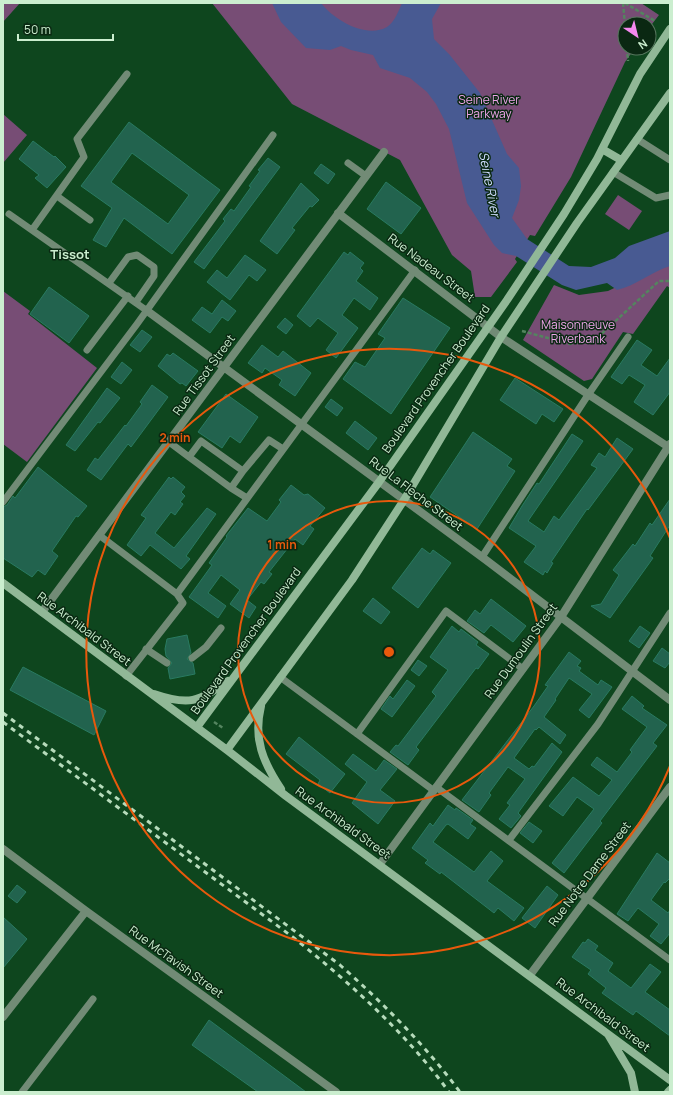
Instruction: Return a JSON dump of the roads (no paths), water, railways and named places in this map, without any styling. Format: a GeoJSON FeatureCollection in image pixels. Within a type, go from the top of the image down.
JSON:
{"type":"FeatureCollection","features":[{"type":"Feature","properties":{"kind":"main road","name":"Boulevard Provencher Boulevard"},"geometry":{"type":"LineString","coordinates":[[197,727],[379,482],[489,327],[564,214],[602,149],[640,74],[670,29]]}},
{"type":"Feature","properties":{"kind":"main road"},"geometry":{"type":"LineString","coordinates":[[227,750],[352,580],[404,500],[501,337],[577,223],[670,93]]}},
{"type":"Feature","properties":{"kind":"main road"},"geometry":{"type":"LineString","coordinates":[[602,149],[621,160]]}},
{"type":"Feature","properties":{"kind":"main road","name":"Rue Archibald Street"},"geometry":{"type":"LineString","coordinates":[[3,583],[126,676],[197,727],[286,796],[380,864],[670,1080]]}},
{"type":"Feature","properties":{"kind":"main road"},"geometry":{"type":"LineString","coordinates":[[145,690],[173,700],[187,702],[206,695],[233,677]]}},
{"type":"Feature","properties":{"kind":"main road"},"geometry":{"type":"LineString","coordinates":[[262,702],[257,725],[259,746],[268,771],[286,796]]}},
{"type":"Feature","properties":{"kind":"main road"},"geometry":{"type":"LineString","coordinates":[[606,1032],[631,1073],[635,1092]]}},
{"type":"Feature","properties":{"kind":"street","name":"Rue Tissot Street"},"geometry":{"type":"LineString","coordinates":[[42,612],[384,152]]}},
{"type":"Feature","properties":{"kind":"street","name":"Rue Nadeau Street"},"geometry":{"type":"LineString","coordinates":[[338,213],[415,270],[501,337],[588,395],[669,446]]}},
{"type":"Feature","properties":{"kind":"street","name":"Rue La Fleche Street"},"geometry":{"type":"LineString","coordinates":[[146,310],[482,557],[670,700]]}},
{"type":"Feature","properties":{"kind":"street","name":"Rue Dumoulin Street"},"geometry":{"type":"LineString","coordinates":[[380,864],[561,617],[669,446]]}},
{"type":"Feature","properties":{"kind":"street","name":"Rue Notre Dame Street"},"geometry":{"type":"LineString","coordinates":[[530,975],[670,788]]}},
{"type":"Feature","properties":{"kind":"street","name":"Rue McTavish Street"},"geometry":{"type":"LineString","coordinates":[[3,849],[336,1092]]}},
{"type":"Feature","properties":{"kind":"street"},"geometry":{"type":"LineString","coordinates":[[3,1017],[86,911]]}},
{"type":"Feature","properties":{"kind":"lane"},"geometry":{"type":"LineString","coordinates":[[32,230],[84,157],[77,139],[127,74]]}},
{"type":"Feature","properties":{"kind":"lane"},"geometry":{"type":"LineString","coordinates":[[3,502],[207,228],[228,195],[273,135]]}},
{"type":"Feature","properties":{"kind":"lane"},"geometry":{"type":"LineString","coordinates":[[637,139],[670,160]]}},
{"type":"Feature","properties":{"kind":"lane"},"geometry":{"type":"LineString","coordinates":[[348,163],[366,176]]}},
{"type":"Feature","properties":{"kind":"lane"},"geometry":{"type":"LineString","coordinates":[[613,172],[656,198],[670,195]]}},
{"type":"Feature","properties":{"kind":"lane"},"geometry":{"type":"LineString","coordinates":[[57,196],[90,220]]}},
{"type":"Feature","properties":{"kind":"lane"},"geometry":{"type":"LineString","coordinates":[[8,214],[128,296],[146,310]]}},
{"type":"Feature","properties":{"kind":"lane"},"geometry":{"type":"LineString","coordinates":[[109,283],[128,257],[137,254],[154,267],[154,276],[136,302]]}},
{"type":"Feature","properties":{"kind":"lane"},"geometry":{"type":"LineString","coordinates":[[177,594],[415,270]]}},
{"type":"Feature","properties":{"kind":"lane"},"geometry":{"type":"LineString","coordinates":[[87,350],[128,296]]}},
{"type":"Feature","properties":{"kind":"lane"},"geometry":{"type":"LineString","coordinates":[[482,557],[588,395],[628,337]]}},
{"type":"Feature","properties":{"kind":"lane"},"geometry":{"type":"LineString","coordinates":[[231,488],[268,440],[283,449]]}},
{"type":"Feature","properties":{"kind":"lane"},"geometry":{"type":"LineString","coordinates":[[189,456],[201,441],[243,471]]}},
{"type":"Feature","properties":{"kind":"lane"},"geometry":{"type":"LineString","coordinates":[[169,442],[231,488],[247,498]]}},
{"type":"Feature","properties":{"kind":"lane"},"geometry":{"type":"LineString","coordinates":[[99,535],[177,594],[183,602],[126,676]]}},
{"type":"Feature","properties":{"kind":"lane"},"geometry":{"type":"LineString","coordinates":[[357,734],[446,611],[523,669]]}},
{"type":"Feature","properties":{"kind":"lane"},"geometry":{"type":"LineString","coordinates":[[509,840],[598,724],[670,613]]}},
{"type":"Feature","properties":{"kind":"lane"},"geometry":{"type":"LineString","coordinates":[[192,658],[206,647],[221,628]]}},
{"type":"Feature","properties":{"kind":"lane"},"geometry":{"type":"LineString","coordinates":[[146,649],[167,663]]}},
{"type":"Feature","properties":{"kind":"lane"},"geometry":{"type":"LineString","coordinates":[[280,677],[357,734],[509,840],[668,956]]}},
{"type":"Feature","properties":{"kind":"lane"},"geometry":{"type":"LineString","coordinates":[[22,1092],[93,999]]}},
{"type":"Feature","properties":{"kind":"water","name":"Seine River"},"geometry":{"type":"Polygon","coordinates":[[[272,3],[321,3],[334,16],[342,21],[351,26],[370,31],[379,30],[390,25],[402,3],[441,3],[432,19],[434,39],[449,54],[480,93],[507,154],[519,168],[521,186],[519,200],[512,218],[527,239],[569,266],[591,267],[615,258],[629,246],[670,231],[670,266],[617,290],[607,283],[576,290],[562,285],[516,256],[502,253],[494,245],[467,203],[449,129],[436,104],[427,92],[410,78],[380,68],[373,55],[341,46],[330,50],[306,48],[281,22],[272,3]]]}},
{"type":"Feature","properties":{"kind":"railway"},"geometry":{"type":"LineString","coordinates":[[3,713],[340,965],[418,1041],[460,1092]]}},
{"type":"Feature","properties":{"kind":"railway"},"geometry":{"type":"LineString","coordinates":[[3,722],[315,955],[357,991],[396,1029],[449,1092]]}},
{"type":"Feature","properties":{"kind":"district","name":"Tissot"},"geometry":{"type":"Point","coordinates":[70,254]}},
{"type":"Feature","properties":{"kind":"park label","name":"Seine River Parkway"},"geometry":{"type":"Point","coordinates":[489,107]}},
{"type":"Feature","properties":{"kind":"park label","name":"Maisonneuve Riverbank"},"geometry":{"type":"Point","coordinates":[578,332]}}]}
